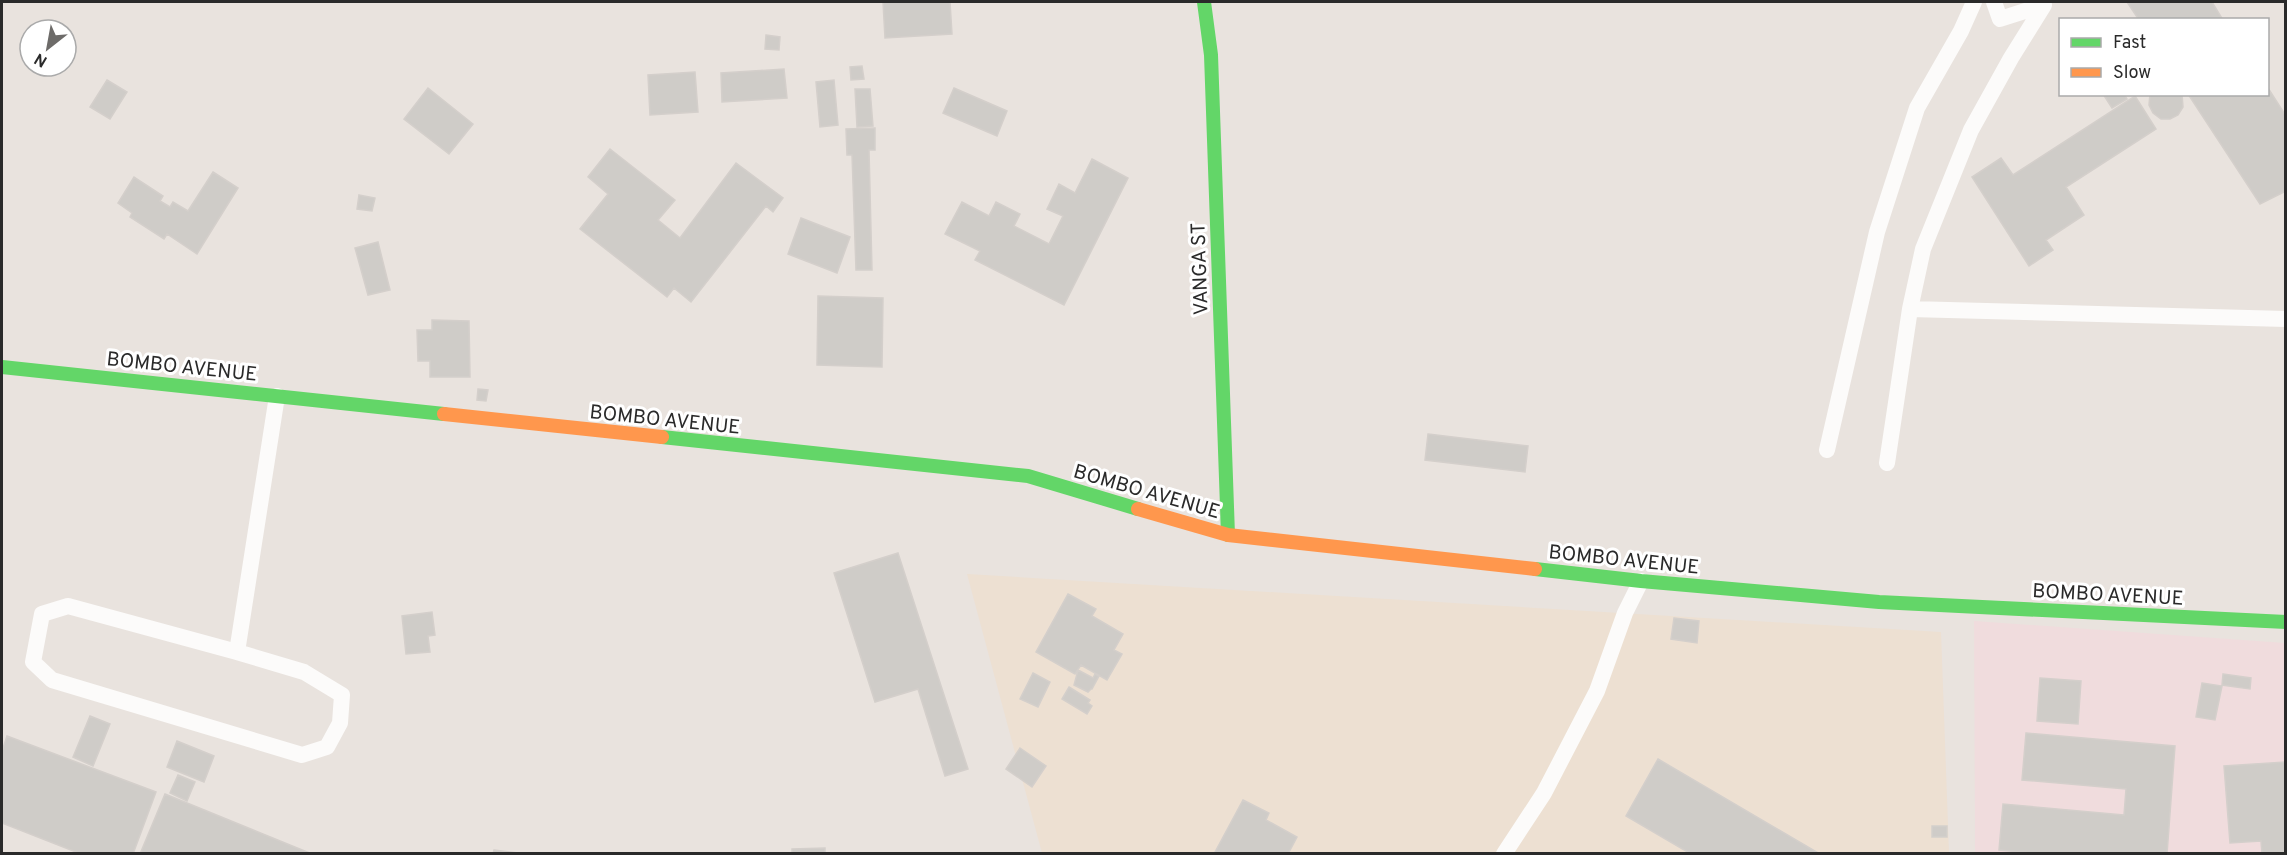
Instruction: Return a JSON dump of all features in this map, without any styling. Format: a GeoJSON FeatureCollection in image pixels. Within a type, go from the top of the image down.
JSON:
{"type":"FeatureCollection","features":[{"type":"Feature","properties":{"kind":"street","name":"VANGA ST"},"geometry":{"type":"LineString","coordinates":[[1204,2],[1211,55],[1228,535]]}},
{"type":"Feature","properties":{"kind":"street","name":"BOMBO AVENUE"},"geometry":{"type":"LineString","coordinates":[[2,367],[1028,476],[1228,535],[1641,581],[1879,602],[2286,622]]}},
{"type":"Feature","properties":{"kind":"lane"},"geometry":{"type":"LineString","coordinates":[[1827,450],[1877,232],[1917,108],[1961,31],[1974,2]]}},
{"type":"Feature","properties":{"kind":"lane"},"geometry":{"type":"LineString","coordinates":[[1994,2],[2000,20],[2043,3]]}},
{"type":"Feature","properties":{"kind":"lane"},"geometry":{"type":"LineString","coordinates":[[1887,463],[1910,309],[1923,249],[1971,130],[2043,3]]}},
{"type":"Feature","properties":{"kind":"lane"},"geometry":{"type":"LineString","coordinates":[[1910,309],[2286,319]]}},
{"type":"Feature","properties":{"kind":"lane"},"geometry":{"type":"LineString","coordinates":[[237,652],[278,396]]}},
{"type":"Feature","properties":{"kind":"lane"},"geometry":{"type":"LineString","coordinates":[[1504,854],[1544,793],[1597,691],[1625,613],[1641,581]]}},
{"type":"Feature","properties":{"kind":"lane"},"geometry":{"type":"LineString","coordinates":[[68,606],[237,652],[304,672],[342,694],[340,723],[327,747],[302,755],[52,680],[33,662],[42,614],[68,606]]}},
{"type":"Feature","properties":{"kind":"shaded area"},"geometry":{"type":"Polygon","coordinates":[[[967,574],[1941,632],[1949,853],[1042,853],[967,574]]]}},
{"type":"Feature","properties":{"kind":"shaded area"},"geometry":{"type":"Polygon","coordinates":[[[1974,621],[2285,643],[2285,853],[1975,853],[1974,621]]]}},
{"type":"Feature","properties":{"kind":"building"},"geometry":{"type":"Polygon","coordinates":[[[883,2],[950,2],[952,34],[885,38],[883,2]]]}},
{"type":"Feature","properties":{"kind":"building"},"geometry":{"type":"Polygon","coordinates":[[[2127,2],[2212,2],[2222,18],[2138,18],[2127,2]]]}},
{"type":"Feature","properties":{"kind":"building"},"geometry":{"type":"Polygon","coordinates":[[[766,35],[780,37],[779,50],[765,49],[766,35]]]}},
{"type":"Feature","properties":{"kind":"building"},"geometry":{"type":"Polygon","coordinates":[[[862,66],[864,79],[851,80],[850,67],[862,66]]]}},
{"type":"Feature","properties":{"kind":"building"},"geometry":{"type":"Polygon","coordinates":[[[784,69],[787,98],[722,102],[721,73],[784,69]]]}},
{"type":"Feature","properties":{"kind":"building"},"geometry":{"type":"Polygon","coordinates":[[[695,72],[698,112],[650,115],[648,75],[695,72]]]}},
{"type":"Feature","properties":{"kind":"building"},"geometry":{"type":"Polygon","coordinates":[[[107,80],[127,92],[110,119],[90,107],[107,80]]]}},
{"type":"Feature","properties":{"kind":"building"},"geometry":{"type":"Polygon","coordinates":[[[834,80],[838,125],[820,127],[816,82],[834,80]]]}},
{"type":"Feature","properties":{"kind":"building"},"geometry":{"type":"Polygon","coordinates":[[[428,88],[473,124],[449,154],[404,119],[428,88]]]}},
{"type":"Feature","properties":{"kind":"building"},"geometry":{"type":"Polygon","coordinates":[[[954,88],[1007,111],[997,136],[943,113],[954,88]]]}},
{"type":"Feature","properties":{"kind":"building"},"geometry":{"type":"Polygon","coordinates":[[[855,89],[870,89],[873,126],[857,127],[855,89]]]}},
{"type":"Feature","properties":{"kind":"building"},"geometry":{"type":"Polygon","coordinates":[[[2269,90],[2286,116],[2286,191],[2260,204],[2189,96],[2269,96],[2269,90]]]}},
{"type":"Feature","properties":{"kind":"building"},"geometry":{"type":"Polygon","coordinates":[[[2104,96],[2125,96],[2127,99],[2112,108],[2104,96]]]}},
{"type":"Feature","properties":{"kind":"building"},"geometry":{"type":"Polygon","coordinates":[[[2135,96],[2156,129],[2066,187],[2084,215],[2046,240],[2053,250],[2029,266],[1972,177],[2001,158],[2013,175],[2135,96]]]}},
{"type":"Feature","properties":{"kind":"building"},"geometry":{"type":"Polygon","coordinates":[[[2150,96],[2182,96],[2183,107],[2178,115],[2170,119],[2161,119],[2153,113],[2149,105],[2150,96]]]}},
{"type":"Feature","properties":{"kind":"building"},"geometry":{"type":"Polygon","coordinates":[[[875,128],[875,150],[869,150],[872,270],[856,270],[852,155],[847,155],[846,129],[875,128]]]}},
{"type":"Feature","properties":{"kind":"building"},"geometry":{"type":"Polygon","coordinates":[[[610,149],[675,200],[658,220],[680,238],[736,163],[783,198],[773,212],[766,206],[691,302],[674,288],[667,297],[580,229],[608,194],[588,177],[610,149]]]}},
{"type":"Feature","properties":{"kind":"building"},"geometry":{"type":"Polygon","coordinates":[[[1092,159],[1128,178],[1064,305],[975,260],[980,251],[945,234],[962,202],[989,216],[996,202],[1020,214],[1014,226],[1049,244],[1063,216],[1047,209],[1059,184],[1075,193],[1092,159]]]}},
{"type":"Feature","properties":{"kind":"building"},"geometry":{"type":"Polygon","coordinates":[[[213,172],[238,188],[197,254],[167,234],[164,239],[130,217],[132,213],[118,203],[134,177],[163,196],[160,201],[170,207],[173,202],[188,211],[213,172]]]}},
{"type":"Feature","properties":{"kind":"building"},"geometry":{"type":"Polygon","coordinates":[[[359,195],[375,198],[372,211],[357,209],[359,195]]]}},
{"type":"Feature","properties":{"kind":"building"},"geometry":{"type":"Polygon","coordinates":[[[801,218],[850,237],[837,273],[788,254],[801,218]]]}},
{"type":"Feature","properties":{"kind":"building"},"geometry":{"type":"Polygon","coordinates":[[[378,242],[390,290],[368,295],[355,248],[378,242]]]}},
{"type":"Feature","properties":{"kind":"building"},"geometry":{"type":"Polygon","coordinates":[[[818,296],[883,298],[882,367],[817,365],[818,296]]]}},
{"type":"Feature","properties":{"kind":"building"},"geometry":{"type":"Polygon","coordinates":[[[432,320],[469,321],[470,377],[430,377],[430,361],[418,361],[417,330],[432,330],[432,320]]]}},
{"type":"Feature","properties":{"kind":"building"},"geometry":{"type":"Polygon","coordinates":[[[478,389],[488,390],[486,401],[477,400],[478,389]]]}},
{"type":"Feature","properties":{"kind":"building"},"geometry":{"type":"Polygon","coordinates":[[[1428,434],[1528,446],[1525,472],[1425,460],[1428,434]]]}},
{"type":"Feature","properties":{"kind":"building"},"geometry":{"type":"Polygon","coordinates":[[[898,553],[968,769],[945,776],[918,689],[875,702],[834,573],[898,553]]]}},
{"type":"Feature","properties":{"kind":"building"},"geometry":{"type":"Polygon","coordinates":[[[1068,594],[1096,609],[1092,616],[1123,634],[1114,650],[1122,654],[1107,680],[1081,665],[1075,674],[1036,652],[1068,594]]]}},
{"type":"Feature","properties":{"kind":"building"},"geometry":{"type":"Polygon","coordinates":[[[432,612],[435,635],[428,636],[430,652],[406,654],[402,616],[432,612]]]}},
{"type":"Feature","properties":{"kind":"building"},"geometry":{"type":"Polygon","coordinates":[[[1674,618],[1699,621],[1697,643],[1671,639],[1674,618]]]}},
{"type":"Feature","properties":{"kind":"building"},"geometry":{"type":"Polygon","coordinates":[[[1078,670],[1093,678],[1095,674],[1099,676],[1088,692],[1074,685],[1078,670]]]}},
{"type":"Feature","properties":{"kind":"building"},"geometry":{"type":"Polygon","coordinates":[[[1033,673],[1050,682],[1038,707],[1020,699],[1033,673]]]}},
{"type":"Feature","properties":{"kind":"building"},"geometry":{"type":"Polygon","coordinates":[[[2223,674],[2251,678],[2250,689],[2222,685],[2223,674]]]}},
{"type":"Feature","properties":{"kind":"building"},"geometry":{"type":"Polygon","coordinates":[[[2040,678],[2081,681],[2078,724],[2037,721],[2040,678]]]}},
{"type":"Feature","properties":{"kind":"building"},"geometry":{"type":"Polygon","coordinates":[[[2202,683],[2222,686],[2215,720],[2196,717],[2202,683]]]}},
{"type":"Feature","properties":{"kind":"building"},"geometry":{"type":"Polygon","coordinates":[[[1069,687],[1090,700],[1088,703],[1092,706],[1087,714],[1062,699],[1069,687]]]}},
{"type":"Feature","properties":{"kind":"building"},"geometry":{"type":"Polygon","coordinates":[[[90,716],[110,724],[93,766],[73,757],[90,716]]]}},
{"type":"Feature","properties":{"kind":"building"},"geometry":{"type":"Polygon","coordinates":[[[2026,733],[2175,746],[2167,854],[2041,854],[1999,850],[2003,804],[2124,815],[2126,789],[2022,780],[2026,733]]]}},
{"type":"Feature","properties":{"kind":"building"},"geometry":{"type":"Polygon","coordinates":[[[7,736],[156,792],[133,854],[81,854],[2,823],[2,751],[7,736]]]}},
{"type":"Feature","properties":{"kind":"building"},"geometry":{"type":"Polygon","coordinates":[[[177,741],[214,756],[204,782],[167,767],[177,741]]]}},
{"type":"Feature","properties":{"kind":"building"},"geometry":{"type":"Polygon","coordinates":[[[1020,748],[1046,766],[1032,787],[1006,769],[1020,748]]]}},
{"type":"Feature","properties":{"kind":"building"},"geometry":{"type":"Polygon","coordinates":[[[1658,759],[1820,854],[1691,854],[1626,816],[1658,759]]]}},
{"type":"Feature","properties":{"kind":"building"},"geometry":{"type":"Polygon","coordinates":[[[2285,762],[2286,854],[2262,854],[2261,841],[2230,843],[2224,766],[2285,762]]]}},
{"type":"Feature","properties":{"kind":"building"},"geometry":{"type":"Polygon","coordinates":[[[178,775],[195,782],[187,801],[170,793],[178,775]]]}},
{"type":"Feature","properties":{"kind":"building"},"geometry":{"type":"Polygon","coordinates":[[[165,794],[312,854],[140,854],[165,794]]]}},
{"type":"Feature","properties":{"kind":"building"},"geometry":{"type":"Polygon","coordinates":[[[1243,800],[1269,813],[1266,820],[1297,837],[1288,854],[1214,854],[1243,800]]]}},
{"type":"Feature","properties":{"kind":"building"},"geometry":{"type":"Polygon","coordinates":[[[1932,826],[1947,826],[1947,837],[1932,837],[1932,826]]]}},
{"type":"Feature","properties":{"kind":"building"},"geometry":{"type":"Polygon","coordinates":[[[825,848],[825,854],[792,854],[792,849],[825,848]]]}},
{"type":"Feature","properties":{"kind":"building"},"geometry":{"type":"Polygon","coordinates":[[[494,850],[526,854],[493,854],[494,850]]]}},
{"type":"Feature","properties":{"kind":"traffic: fast"},"geometry":{"type":"LineString","coordinates":[[1204,2],[1211,55],[1228,535]]}},
{"type":"Feature","properties":{"kind":"traffic: fast"},"geometry":{"type":"LineString","coordinates":[[2,367],[444,414]]}},
{"type":"Feature","properties":{"kind":"traffic: fast"},"geometry":{"type":"LineString","coordinates":[[662,437],[1028,476],[1138,509]]}},
{"type":"Feature","properties":{"kind":"traffic: fast"},"geometry":{"type":"LineString","coordinates":[[1535,569],[1641,581],[1879,602],[2286,622]]}},
{"type":"Feature","properties":{"kind":"traffic: slow"},"geometry":{"type":"LineString","coordinates":[[444,414],[662,437]]}},
{"type":"Feature","properties":{"kind":"traffic: slow"},"geometry":{"type":"LineString","coordinates":[[1138,509],[1228,535],[1535,569]]}}]}
